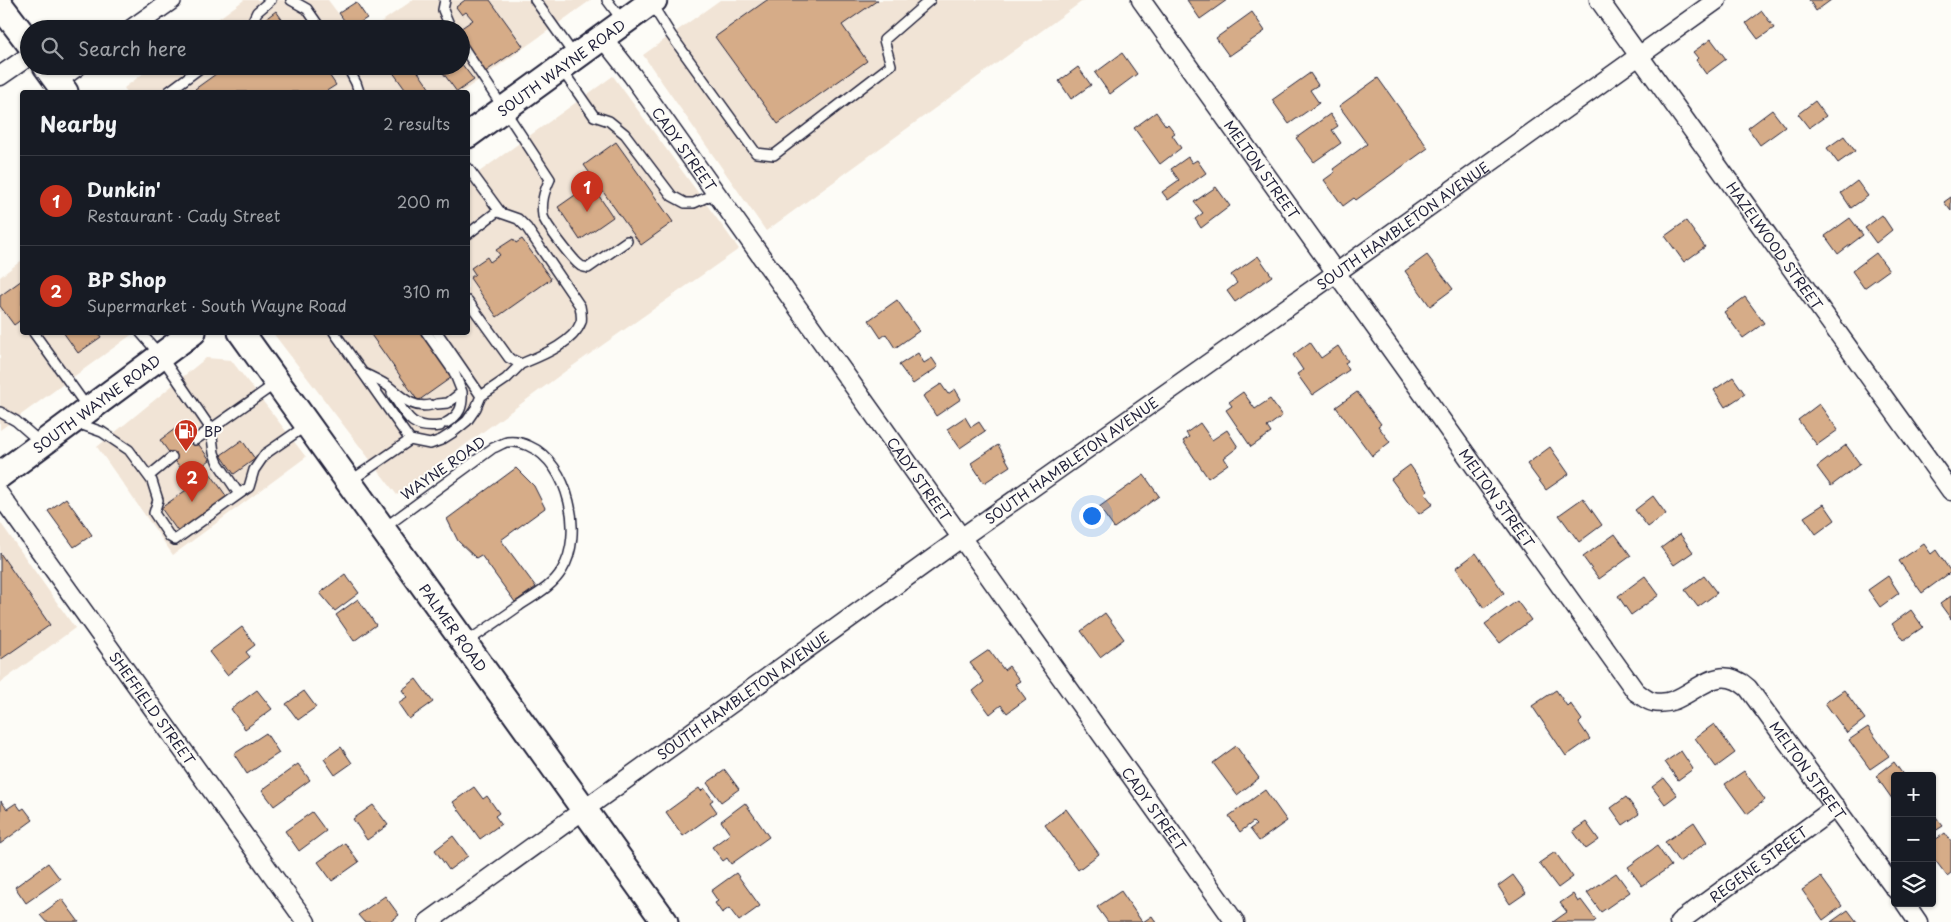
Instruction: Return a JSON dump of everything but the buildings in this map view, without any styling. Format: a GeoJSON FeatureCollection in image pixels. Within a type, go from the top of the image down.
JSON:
{"type":"FeatureCollection","features":[{"type":"Feature","properties":{"kind":"street"},"geometry":{"type":"LineString","coordinates":[[144,20],[172,0]]}},
{"type":"Feature","properties":{"kind":"street","name":"MELTON STREET"},"geometry":{"type":"LineString","coordinates":[[1141,0],[1636,692],[1651,702],[1664,703],[1681,698],[1714,678],[1731,678],[1741,681],[1836,807],[1891,884]]}},
{"type":"Feature","properties":{"kind":"street","name":"HAZELWOOD STREET"},"geometry":{"type":"LineString","coordinates":[[1599,0],[1951,491]]}},
{"type":"Feature","properties":{"kind":"street","name":"SOUTH HAMBLETON AVENUE"},"geometry":{"type":"LineString","coordinates":[[428,922],[962,538],[1717,0]]}},
{"type":"Feature","properties":{"kind":"street","name":"SOUTH WAYNE ROAD"},"geometry":{"type":"LineString","coordinates":[[470,134],[653,1]]}},
{"type":"Feature","properties":{"kind":"street"},"geometry":{"type":"LineString","coordinates":[[0,5],[20,31]]}},
{"type":"Feature","properties":{"kind":"street","name":"CADY STREET"},"geometry":{"type":"LineString","coordinates":[[602,37],[632,75],[1234,922]]}},
{"type":"Feature","properties":{"kind":"street"},"geometry":{"type":"LineString","coordinates":[[0,76],[20,62]]}},
{"type":"Feature","properties":{"kind":"street","name":"SOUTH WAYNE ROAD"},"geometry":{"type":"LineString","coordinates":[[0,474],[189,335]]}},
{"type":"Feature","properties":{"kind":"street","name":"PALMER ROAD"},"geometry":{"type":"LineString","coordinates":[[244,335],[665,922]]}},
{"type":"Feature","properties":{"kind":"street","name":"SHEFFIELD STREET"},"geometry":{"type":"LineString","coordinates":[[0,495],[306,922]]}},
{"type":"Feature","properties":{"kind":"street","name":"REGENE STREET"},"geometry":{"type":"LineString","coordinates":[[1679,922],[1836,807]]}},
{"type":"Feature","properties":{"kind":"street"},"geometry":{"type":"LineString","coordinates":[[1908,907],[1918,922]]}},
{"type":"Feature","properties":{"kind":"lane"},"geometry":{"type":"LineString","coordinates":[[254,20],[257,12],[271,0]]}},
{"type":"Feature","properties":{"kind":"lane"},"geometry":{"type":"LineString","coordinates":[[291,0],[306,9],[314,20]]}},
{"type":"Feature","properties":{"kind":"lane"},"geometry":{"type":"LineString","coordinates":[[445,0],[443,10],[447,20]]}},
{"type":"Feature","properties":{"kind":"lane"},"geometry":{"type":"LineString","coordinates":[[535,0],[594,116],[609,121],[624,134],[672,196],[685,203],[694,202],[716,193]]}},
{"type":"Feature","properties":{"kind":"lane"},"geometry":{"type":"LineString","coordinates":[[607,0],[624,23]]}},
{"type":"Feature","properties":{"kind":"lane"},"geometry":{"type":"LineString","coordinates":[[653,1],[671,35],[756,153],[774,155],[891,65],[884,40],[930,0]]}},
{"type":"Feature","properties":{"kind":"lane"},"geometry":{"type":"LineString","coordinates":[[470,58],[550,179],[543,194],[544,218],[554,235],[575,260],[581,266],[588,268],[627,241]]}},
{"type":"Feature","properties":{"kind":"lane"},"geometry":{"type":"LineString","coordinates":[[171,90],[191,75]]}},
{"type":"Feature","properties":{"kind":"lane"},"geometry":{"type":"LineString","coordinates":[[352,75],[358,90]]}},
{"type":"Feature","properties":{"kind":"lane"},"geometry":{"type":"LineString","coordinates":[[336,335],[410,440],[430,444],[441,440],[467,421],[476,408],[481,396],[506,378],[520,364],[542,356],[558,347],[573,334],[581,321],[580,306],[526,228],[518,219],[501,213],[470,171]]}},
{"type":"Feature","properties":{"kind":"lane"},"geometry":{"type":"LineString","coordinates":[[470,232],[499,210]]}},
{"type":"Feature","properties":{"kind":"lane"},"geometry":{"type":"LineString","coordinates":[[470,304],[509,358],[520,364]]}},
{"type":"Feature","properties":{"kind":"lane"},"geometry":{"type":"LineString","coordinates":[[35,335],[80,415],[129,450],[148,476],[158,500],[154,513],[170,537],[175,540],[249,486],[254,470],[266,454],[308,425]]}},
{"type":"Feature","properties":{"kind":"lane"},"geometry":{"type":"LineString","coordinates":[[143,335],[161,356],[211,429],[214,453],[218,463],[239,494]]}},
{"type":"Feature","properties":{"kind":"lane"},"geometry":{"type":"LineString","coordinates":[[388,386],[414,424],[426,428],[443,424],[455,418],[463,407],[462,392],[454,372],[428,335]]}},
{"type":"Feature","properties":{"kind":"lane"},"geometry":{"type":"LineString","coordinates":[[439,335],[481,396]]}},
{"type":"Feature","properties":{"kind":"lane"},"geometry":{"type":"LineString","coordinates":[[363,373],[388,386],[408,402],[422,407],[448,403],[462,392]]}},
{"type":"Feature","properties":{"kind":"lane"},"geometry":{"type":"LineString","coordinates":[[196,440],[277,382]]}},
{"type":"Feature","properties":{"kind":"lane"},"geometry":{"type":"LineString","coordinates":[[0,412],[16,421],[42,444]]}},
{"type":"Feature","properties":{"kind":"lane"},"geometry":{"type":"LineString","coordinates":[[349,482],[410,440]]}},
{"type":"Feature","properties":{"kind":"lane","name":"WAYNE ROAD"},"geometry":{"type":"LineString","coordinates":[[382,529],[493,448],[508,442],[522,443],[534,448],[549,459],[559,474],[569,496],[572,531],[570,552],[564,568],[553,583],[465,643]]}},
{"type":"Feature","properties":{"kind":"lane"},"geometry":{"type":"LineString","coordinates":[[148,476],[172,457]]}},
{"type":"Feature","properties":{"kind":"shaded area"},"geometry":{"type":"Polygon","coordinates":[[[244,0],[328,0],[343,20],[216,20],[244,0]]]}},
{"type":"Feature","properties":{"kind":"shaded area"},"geometry":{"type":"Polygon","coordinates":[[[413,0],[591,0],[465,90],[126,90],[124,88],[141,75],[470,75],[470,20],[384,20],[413,0]]]}},
{"type":"Feature","properties":{"kind":"shaded area"},"geometry":{"type":"Polygon","coordinates":[[[720,0],[1084,0],[766,231],[643,55],[720,0]]]}},
{"type":"Feature","properties":{"kind":"shaded area"},"geometry":{"type":"Polygon","coordinates":[[[613,76],[739,249],[567,370],[397,495],[275,335],[470,335],[470,179],[613,76]]]}},
{"type":"Feature","properties":{"kind":"shaded area"},"geometry":{"type":"Polygon","coordinates":[[[20,262],[20,335],[131,335],[0,430],[0,277],[20,262]]]}},
{"type":"Feature","properties":{"kind":"shaded area"},"geometry":{"type":"Polygon","coordinates":[[[206,358],[231,360],[306,457],[173,555],[97,447],[206,358]]]}},
{"type":"Feature","properties":{"kind":"shaded area"},"geometry":{"type":"Polygon","coordinates":[[[0,522],[75,628],[0,683],[0,522]]]}},
{"type":"Feature","properties":{"kind":"place","name":"Dunkin'"},"geometry":{"type":"Point","coordinates":[587,212]}},
{"type":"Feature","properties":{"kind":"place","name":"BP"},"geometry":{"type":"Point","coordinates":[186,452]}},
{"type":"Feature","properties":{"kind":"place","name":"BP Shop"},"geometry":{"type":"Point","coordinates":[192,502]}}]}
